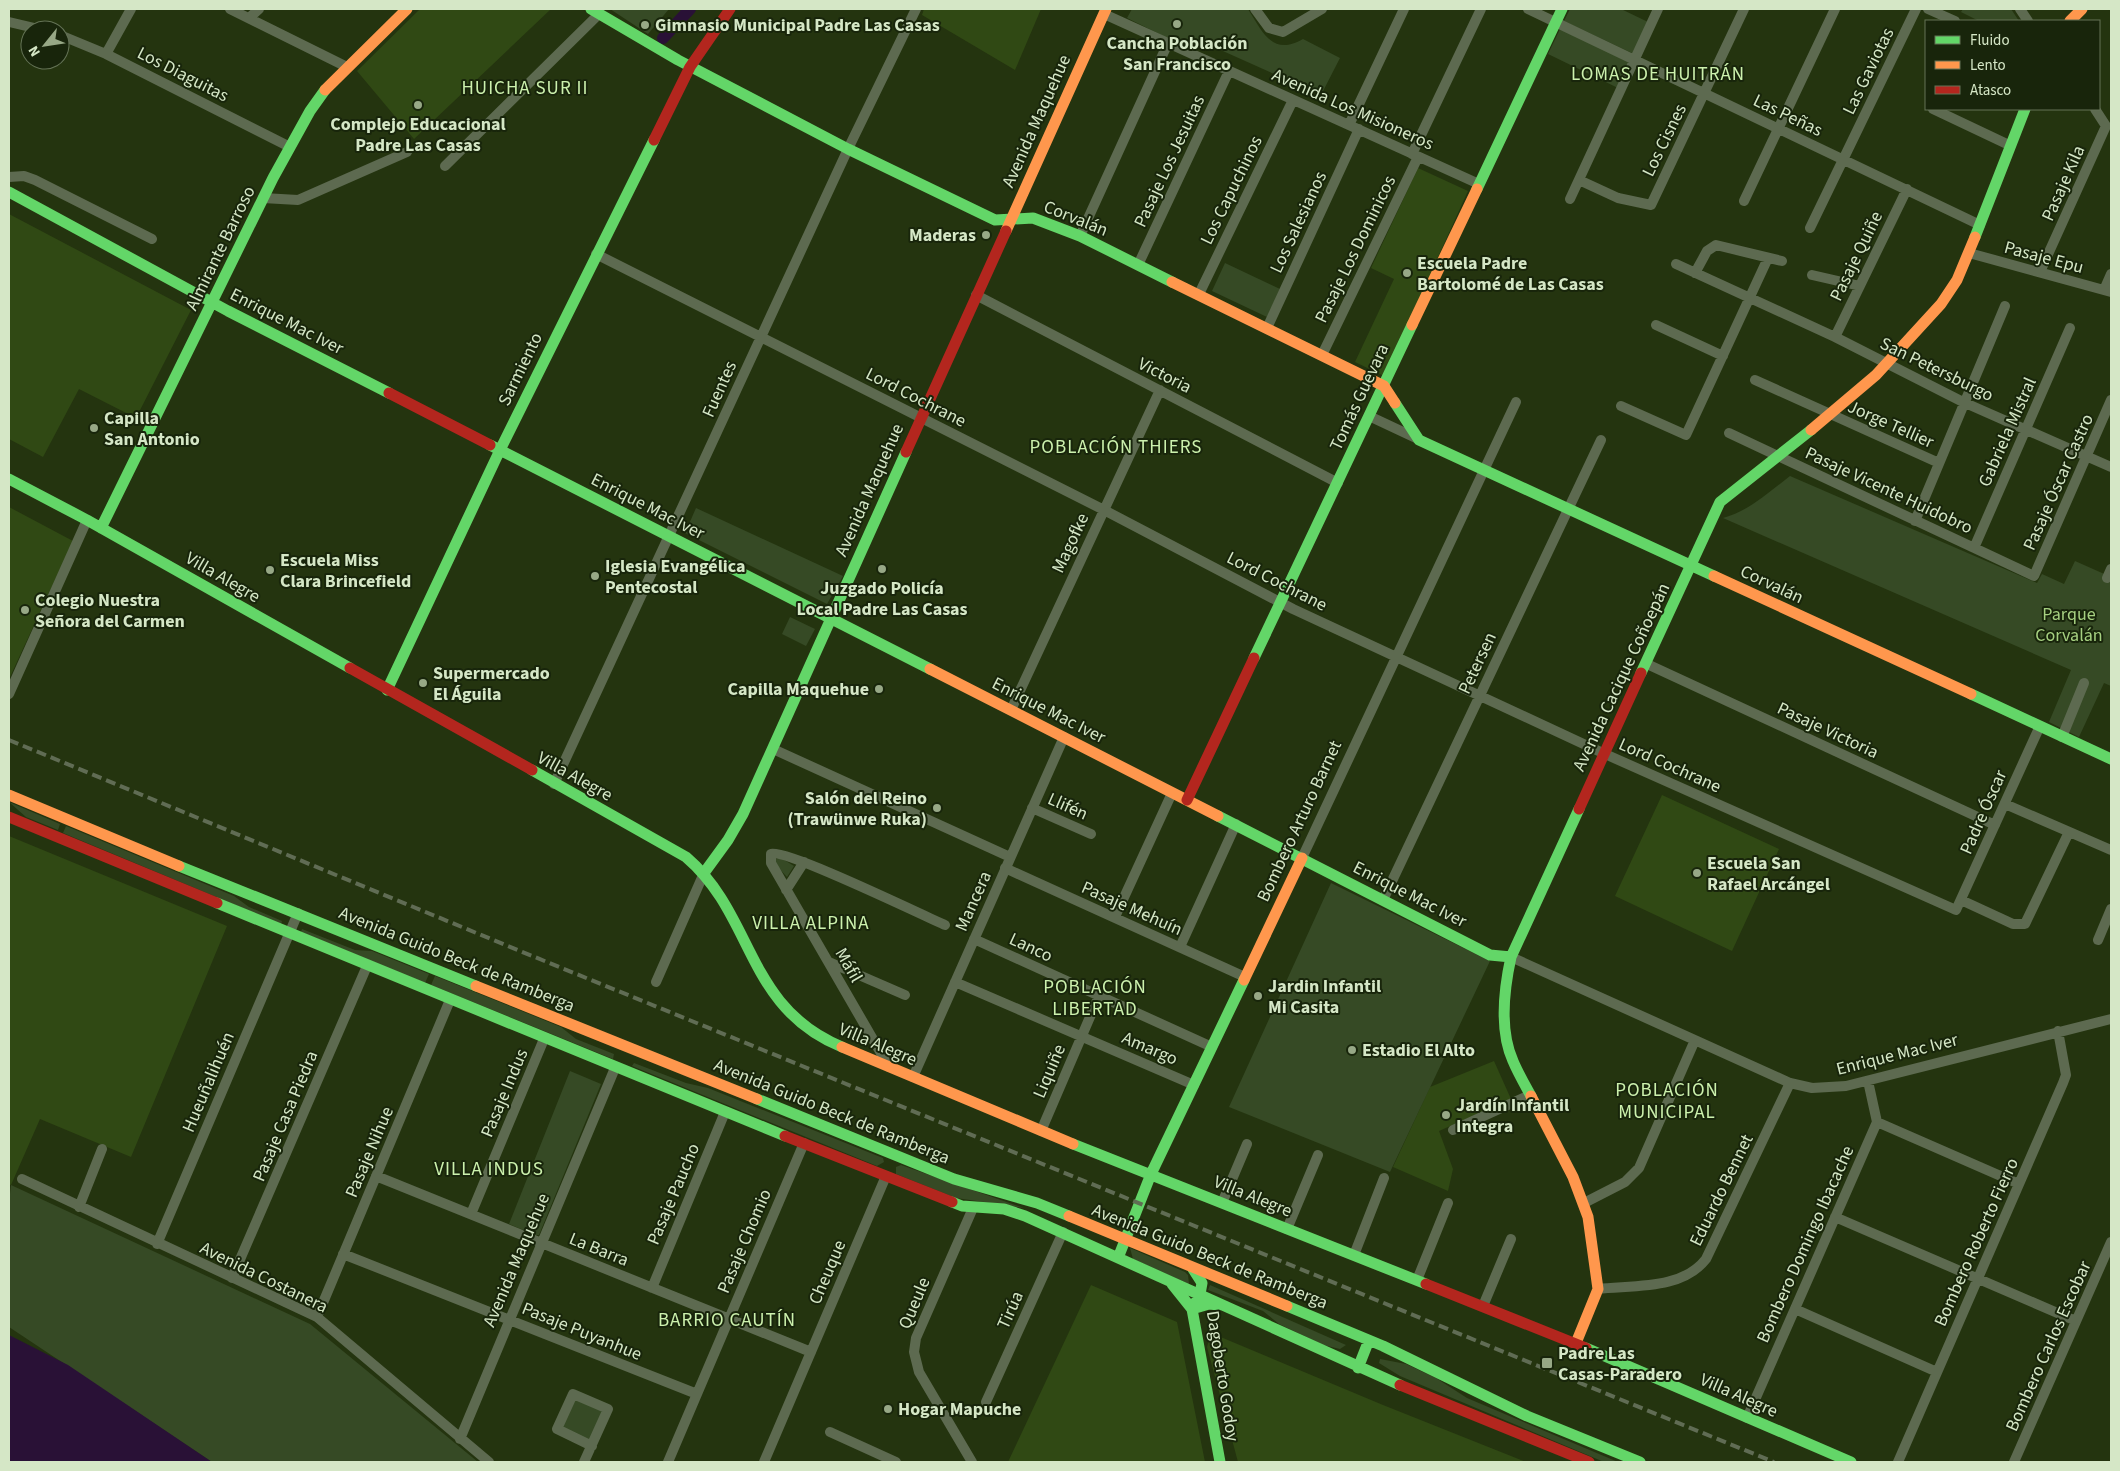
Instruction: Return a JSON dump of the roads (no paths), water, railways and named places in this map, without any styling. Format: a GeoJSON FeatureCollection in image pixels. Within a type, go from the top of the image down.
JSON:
{"type":"FeatureCollection","features":[{"type":"Feature","properties":{"kind":"main road","name":"Almirante Barroso"},"geometry":{"type":"LineString","coordinates":[[101,528],[263,198],[317,100],[346,66],[407,9]]}},
{"type":"Feature","properties":{"kind":"main road","name":"Sarmiento"},"geometry":{"type":"LineString","coordinates":[[387,690],[500,450],[690,67],[730,9]]}},
{"type":"Feature","properties":{"kind":"main road","name":"Tomás Guevara"},"geometry":{"type":"LineString","coordinates":[[1187,800],[1562,9]]}},
{"type":"Feature","properties":{"kind":"main road"},"geometry":{"type":"LineString","coordinates":[[2071,20],[2082,9]]}},
{"type":"Feature","properties":{"kind":"main road","name":"Corvalán"},"geometry":{"type":"LineString","coordinates":[[595,11],[647,44],[690,67],[848,149],[996,220],[1033,218],[1080,236],[1384,386]]}},
{"type":"Feature","properties":{"kind":"main road","name":"Avenida Maquehue"},"geometry":{"type":"LineString","coordinates":[[704,873],[732,835],[773,749],[920,417],[1105,11]]}},
{"type":"Feature","properties":{"kind":"main road","name":"Avenida Cacique Coñoepán"},"geometry":{"type":"LineString","coordinates":[[1598,1289],[1584,1203],[1573,1177],[1512,1060],[1504,1025],[1506,982],[1511,958],[1720,502],[1779,457],[1888,364],[1942,304],[1969,253],[2009,145],[2025,110]]}},
{"type":"Feature","properties":{"kind":"main road","name":"Enrique Mac Iver"},"geometry":{"type":"LineString","coordinates":[[9,192],[213,303],[1064,738],[1490,955],[1511,958]]}},
{"type":"Feature","properties":{"kind":"main road"},"geometry":{"type":"LineString","coordinates":[[1384,386],[1419,440]]}},
{"type":"Feature","properties":{"kind":"main road","name":"Corvalán"},"geometry":{"type":"LineString","coordinates":[[1419,440],[2111,759]]}},
{"type":"Feature","properties":{"kind":"main road","name":"Villa Alegre"},"geometry":{"type":"LineString","coordinates":[[9,479],[87,520],[686,857],[704,873],[723,902],[763,979],[784,1006],[822,1039],[1041,1131],[1576,1343],[1851,1462]]}},
{"type":"Feature","properties":{"kind":"main road","name":"Avenida Guido Beck de Ramberga"},"geometry":{"type":"LineString","coordinates":[[9,795],[954,1179],[1037,1203],[1124,1241],[1423,1363],[1464,1386],[1527,1416],[1640,1462]]}},
{"type":"Feature","properties":{"kind":"main road","name":"Avenida Guido Beck de Ramberga"},"geometry":{"type":"LineString","coordinates":[[9,817],[544,1039],[951,1202],[973,1208],[993,1208],[1017,1212],[1200,1294],[1358,1368],[1589,1462]]}},
{"type":"Feature","properties":{"kind":"main road","name":"Bombero Arturo Barnet"},"geometry":{"type":"LineString","coordinates":[[1118,1258],[1151,1174],[1302,858]]}},
{"type":"Feature","properties":{"kind":"main road"},"geometry":{"type":"LineString","coordinates":[[615,1068],[624,1046]]}},
{"type":"Feature","properties":{"kind":"main road"},"geometry":{"type":"LineString","coordinates":[[886,1176],[894,1155]]}},
{"type":"Feature","properties":{"kind":"main road","name":"Dagoberto Godoy"},"geometry":{"type":"LineString","coordinates":[[1193,1269],[1202,1282],[1200,1294],[1192,1309],[1220,1462]]}},
{"type":"Feature","properties":{"kind":"main road"},"geometry":{"type":"LineString","coordinates":[[1163,1278],[1180,1292],[1192,1309],[1209,1304],[1228,1307]]}},
{"type":"Feature","properties":{"kind":"main road"},"geometry":{"type":"LineString","coordinates":[[1576,1343],[1598,1289]]}},
{"type":"Feature","properties":{"kind":"main road"},"geometry":{"type":"LineString","coordinates":[[1358,1368],[1369,1340]]}},
{"type":"Feature","properties":{"kind":"street"},"geometry":{"type":"LineString","coordinates":[[106,54],[131,9]]}},
{"type":"Feature","properties":{"kind":"street"},"geometry":{"type":"LineString","coordinates":[[230,9],[346,66]]}},
{"type":"Feature","properties":{"kind":"street"},"geometry":{"type":"LineString","coordinates":[[249,18],[259,9]]}},
{"type":"Feature","properties":{"kind":"street","name":"Fuentes"},"geometry":{"type":"LineString","coordinates":[[554,784],[848,149],[916,9]]}},
{"type":"Feature","properties":{"kind":"street"},"geometry":{"type":"LineString","coordinates":[[1255,9],[1269,28],[1283,32],[1322,9]]}},
{"type":"Feature","properties":{"kind":"street","name":"Los Salesianos"},"geometry":{"type":"LineString","coordinates":[[1267,328],[1404,9]]}},
{"type":"Feature","properties":{"kind":"street","name":"Pasaje Los Dominicos"},"geometry":{"type":"LineString","coordinates":[[1322,355],[1481,9]]}},
{"type":"Feature","properties":{"kind":"street","name":"Las Peñas"},"geometry":{"type":"LineString","coordinates":[[1528,9],[1980,225]]}},
{"type":"Feature","properties":{"kind":"street"},"geometry":{"type":"LineString","coordinates":[[1570,199],[1658,9]]}},
{"type":"Feature","properties":{"kind":"street","name":"Los Cisnes"},"geometry":{"type":"LineString","coordinates":[[1579,180],[1618,198],[1651,205],[1744,9]]}},
{"type":"Feature","properties":{"kind":"street"},"geometry":{"type":"LineString","coordinates":[[1744,201],[1835,9]]}},
{"type":"Feature","properties":{"kind":"street","name":"Las Gaviotas"},"geometry":{"type":"LineString","coordinates":[[1810,228],[1916,9]]}},
{"type":"Feature","properties":{"kind":"street"},"geometry":{"type":"LineString","coordinates":[[1928,9],[1953,20]]}},
{"type":"Feature","properties":{"kind":"street"},"geometry":{"type":"LineString","coordinates":[[2020,9],[2027,20]]}},
{"type":"Feature","properties":{"kind":"street"},"geometry":{"type":"LineString","coordinates":[[445,166],[595,11]]}},
{"type":"Feature","properties":{"kind":"street","name":"Avenida Los Misioneros"},"geometry":{"type":"LineString","coordinates":[[1105,11],[1168,43],[1479,184]]}},
{"type":"Feature","properties":{"kind":"street","name":"Los Diaguitas"},"geometry":{"type":"LineString","coordinates":[[70,39],[106,54],[290,146]]}},
{"type":"Feature","properties":{"kind":"street"},"geometry":{"type":"LineString","coordinates":[[1080,236],[1168,43]]}},
{"type":"Feature","properties":{"kind":"street","name":"Pasaje Los Jesuitas"},"geometry":{"type":"LineString","coordinates":[[1138,264],[1229,71]]}},
{"type":"Feature","properties":{"kind":"street","name":"Los Capuchinos"},"geometry":{"type":"LineString","coordinates":[[1199,294],[1293,100]]}},
{"type":"Feature","properties":{"kind":"street"},"geometry":{"type":"LineString","coordinates":[[1935,110],[2009,145]]}},
{"type":"Feature","properties":{"kind":"street","name":"Pasaje Kila"},"geometry":{"type":"LineString","coordinates":[[2040,272],[2106,126],[2096,110]]}},
{"type":"Feature","properties":{"kind":"street"},"geometry":{"type":"LineString","coordinates":[[263,198],[298,200],[407,152]]}},
{"type":"Feature","properties":{"kind":"street"},"geometry":{"type":"LineString","coordinates":[[9,177],[24,176],[35,180],[152,239]]}},
{"type":"Feature","properties":{"kind":"street","name":"Pasaje Quiñe"},"geometry":{"type":"LineString","coordinates":[[1835,337],[1907,189]]}},
{"type":"Feature","properties":{"kind":"street"},"geometry":{"type":"LineString","coordinates":[[1695,273],[1707,251],[1716,245],[1782,262]]}},
{"type":"Feature","properties":{"kind":"street","name":"Pasaje Epu"},"geometry":{"type":"LineString","coordinates":[[1969,253],[2108,291]]}},
{"type":"Feature","properties":{"kind":"street","name":"Lord Cochrane"},"geometry":{"type":"LineString","coordinates":[[596,254],[1104,510],[1281,603],[1605,754],[1956,910]]}},
{"type":"Feature","properties":{"kind":"street"},"geometry":{"type":"LineString","coordinates":[[1621,406],[1686,435],[1768,258]]}},
{"type":"Feature","properties":{"kind":"street","name":"San Petersburgo"},"geometry":{"type":"LineString","coordinates":[[1676,264],[1835,337],[1963,402],[2111,467]]}},
{"type":"Feature","properties":{"kind":"street"},"geometry":{"type":"LineString","coordinates":[[2108,291],[2111,274]]}},
{"type":"Feature","properties":{"kind":"street"},"geometry":{"type":"LineString","coordinates":[[1812,275],[1860,286]]}},
{"type":"Feature","properties":{"kind":"street","name":"Victoria"},"geometry":{"type":"LineString","coordinates":[[976,296],[1338,483]]}},
{"type":"Feature","properties":{"kind":"street"},"geometry":{"type":"LineString","coordinates":[[1915,520],[2004,306]]}},
{"type":"Feature","properties":{"kind":"street"},"geometry":{"type":"LineString","coordinates":[[1656,325],[1723,356]]}},
{"type":"Feature","properties":{"kind":"street","name":"Gabriela Mistral"},"geometry":{"type":"LineString","coordinates":[[1974,548],[2070,328]]}},
{"type":"Feature","properties":{"kind":"street","name":"Jorge Tellier"},"geometry":{"type":"LineString","coordinates":[[1755,380],[1939,463]]}},
{"type":"Feature","properties":{"kind":"street","name":"Magofke"},"geometry":{"type":"LineString","coordinates":[[1011,710],[1160,390]]}},
{"type":"Feature","properties":{"kind":"street","name":"Pasaje Óscar Castro"},"geometry":{"type":"LineString","coordinates":[[2034,576],[2111,400]]}},
{"type":"Feature","properties":{"kind":"street","name":"Bombero Arturo Barnet"},"geometry":{"type":"LineString","coordinates":[[1302,858],[1516,402]]}},
{"type":"Feature","properties":{"kind":"street","name":"Corvalán"},"geometry":{"type":"LineString","coordinates":[[1370,416],[1419,440]]}},
{"type":"Feature","properties":{"kind":"street","name":"Pasaje Vicente Huidobro"},"geometry":{"type":"LineString","coordinates":[[1729,433],[2034,576]]}},
{"type":"Feature","properties":{"kind":"street","name":"Petersen"},"geometry":{"type":"LineString","coordinates":[[1384,900],[1600,440]]}},
{"type":"Feature","properties":{"kind":"street"},"geometry":{"type":"LineString","coordinates":[[9,694],[87,520]]}},
{"type":"Feature","properties":{"kind":"street","name":"Pasaje Victoria"},"geometry":{"type":"LineString","coordinates":[[1646,664],[1995,825]]}},
{"type":"Feature","properties":{"kind":"street"},"geometry":{"type":"LineString","coordinates":[[2062,737],[2084,683]]}},
{"type":"Feature","properties":{"kind":"street","name":"Padre Óscar"},"geometry":{"type":"LineString","coordinates":[[1956,910],[2040,726]]}},
{"type":"Feature","properties":{"kind":"street","name":"Mancera"},"geometry":{"type":"LineString","coordinates":[[913,1077],[1064,738]]}},
{"type":"Feature","properties":{"kind":"street"},"geometry":{"type":"LineString","coordinates":[[773,749],[1010,857]]}},
{"type":"Feature","properties":{"kind":"street"},"geometry":{"type":"LineString","coordinates":[[1115,917],[1172,793]]}},
{"type":"Feature","properties":{"kind":"street"},"geometry":{"type":"LineString","coordinates":[[2005,804],[2111,850]]}},
{"type":"Feature","properties":{"kind":"street","name":"Llifén"},"geometry":{"type":"LineString","coordinates":[[1032,808],[1090,834]]}},
{"type":"Feature","properties":{"kind":"street"},"geometry":{"type":"LineString","coordinates":[[1180,947],[1236,824]]}},
{"type":"Feature","properties":{"kind":"street"},"geometry":{"type":"LineString","coordinates":[[1961,900],[2013,924],[2019,925],[2028,920],[2069,832]]}},
{"type":"Feature","properties":{"kind":"street","name":"Máfil"},"geometry":{"type":"LineString","coordinates":[[804,862],[779,853],[771,854],[771,863],[786,890],[889,1066]]}},
{"type":"Feature","properties":{"kind":"street"},"geometry":{"type":"LineString","coordinates":[[786,890],[804,862],[945,925]]}},
{"type":"Feature","properties":{"kind":"street","name":"Pasaje Mehuín"},"geometry":{"type":"LineString","coordinates":[[1005,868],[1245,977]]}},
{"type":"Feature","properties":{"kind":"street","name":"Avenida Maquehue"},"geometry":{"type":"LineString","coordinates":[[656,982],[704,873]]}},
{"type":"Feature","properties":{"kind":"street"},"geometry":{"type":"LineString","coordinates":[[2098,940],[2111,910]]}},
{"type":"Feature","properties":{"kind":"street","name":"Hueuñalihuén"},"geometry":{"type":"LineString","coordinates":[[157,1244],[298,913]]}},
{"type":"Feature","properties":{"kind":"street","name":"Lanco"},"geometry":{"type":"LineString","coordinates":[[974,939],[1212,1047]]}},
{"type":"Feature","properties":{"kind":"street","name":"Enrique Mac Iver"},"geometry":{"type":"LineString","coordinates":[[1511,958],[1790,1083],[1823,1088],[1868,1081],[2111,1019]]}},
{"type":"Feature","properties":{"kind":"street"},"geometry":{"type":"LineString","coordinates":[[829,962],[905,995]]}},
{"type":"Feature","properties":{"kind":"street","name":"Pasaje Casa Piedra"},"geometry":{"type":"LineString","coordinates":[[232,1278],[367,966]]}},
{"type":"Feature","properties":{"kind":"street","name":"Amargo"},"geometry":{"type":"LineString","coordinates":[[955,982],[1194,1085]]}},
{"type":"Feature","properties":{"kind":"street","name":"Liquiñe"},"geometry":{"type":"LineString","coordinates":[[1041,1131],[1099,996]]}},
{"type":"Feature","properties":{"kind":"street","name":"Pasaje Nihue"},"geometry":{"type":"LineString","coordinates":[[317,1317],[450,1000]]}},
{"type":"Feature","properties":{"kind":"street","name":"Bombero Roberto Fierro"},"geometry":{"type":"LineString","coordinates":[[1898,1462],[2066,1075],[2058,1031]]}},
{"type":"Feature","properties":{"kind":"street","name":"Pasaje Indus"},"geometry":{"type":"LineString","coordinates":[[471,1214],[544,1039]]}},
{"type":"Feature","properties":{"kind":"street"},"geometry":{"type":"LineString","coordinates":[[1584,1203],[1625,1182],[1639,1168],[1695,1040]]}},
{"type":"Feature","properties":{"kind":"street","name":"Avenida Maquehue"},"geometry":{"type":"LineString","coordinates":[[460,1439],[615,1068]]}},
{"type":"Feature","properties":{"kind":"street"},"geometry":{"type":"LineString","coordinates":[[1868,1081],[1877,1122],[2019,1184]]}},
{"type":"Feature","properties":{"kind":"street","name":"Eduardo Bennet"},"geometry":{"type":"LineString","coordinates":[[1598,1289],[1675,1281],[1688,1276],[1700,1267],[1706,1259],[1790,1083]]}},
{"type":"Feature","properties":{"kind":"street"},"geometry":{"type":"LineString","coordinates":[[1453,1130],[1530,1094]]}},
{"type":"Feature","properties":{"kind":"street","name":"Pasaje Paucho"},"geometry":{"type":"LineString","coordinates":[[652,1288],[725,1112]]}},
{"type":"Feature","properties":{"kind":"street","name":"Bombero Domingo Ibacache"},"geometry":{"type":"LineString","coordinates":[[1747,1418],[1877,1122]]}},
{"type":"Feature","properties":{"kind":"street","name":"Pasaje Chomio"},"geometry":{"type":"LineString","coordinates":[[668,1462],[804,1142]]}},
{"type":"Feature","properties":{"kind":"street"},"geometry":{"type":"LineString","coordinates":[[1222,1203],[1247,1144]]}},
{"type":"Feature","properties":{"kind":"street"},"geometry":{"type":"LineString","coordinates":[[79,1207],[102,1149]]}},
{"type":"Feature","properties":{"kind":"street"},"geometry":{"type":"LineString","coordinates":[[1287,1229],[1318,1155]]}},
{"type":"Feature","properties":{"kind":"street","name":"La Barra"},"geometry":{"type":"LineString","coordinates":[[376,1176],[811,1352]]}},
{"type":"Feature","properties":{"kind":"street","name":"Cheuque"},"geometry":{"type":"LineString","coordinates":[[764,1462],[886,1176]]}},
{"type":"Feature","properties":{"kind":"street"},"geometry":{"type":"LineString","coordinates":[[1354,1256],[1384,1178]]}},
{"type":"Feature","properties":{"kind":"street","name":"Avenida Costanera"},"geometry":{"type":"LineString","coordinates":[[22,1179],[157,1244],[317,1317],[489,1462]]}},
{"type":"Feature","properties":{"kind":"street"},"geometry":{"type":"LineString","coordinates":[[1417,1280],[1448,1203]]}},
{"type":"Feature","properties":{"kind":"street","name":"Queule"},"geometry":{"type":"LineString","coordinates":[[972,1462],[919,1372],[914,1352],[916,1338],[973,1208]]}},
{"type":"Feature","properties":{"kind":"street"},"geometry":{"type":"LineString","coordinates":[[1835,1217],[2076,1321]]}},
{"type":"Feature","properties":{"kind":"street","name":"Tirúa"},"geometry":{"type":"LineString","coordinates":[[986,1402],[1063,1232]]}},
{"type":"Feature","properties":{"kind":"street"},"geometry":{"type":"LineString","coordinates":[[1483,1306],[1511,1238]]}},
{"type":"Feature","properties":{"kind":"street","name":"Bombero Carlos Escobar"},"geometry":{"type":"LineString","coordinates":[[2014,1462],[2111,1242]]}},
{"type":"Feature","properties":{"kind":"street","name":"Pasaje Puyanhue"},"geometry":{"type":"LineString","coordinates":[[343,1254],[697,1394]]}},
{"type":"Feature","properties":{"kind":"street"},"geometry":{"type":"LineString","coordinates":[[1795,1309],[1937,1372]]}},
{"type":"Feature","properties":{"kind":"street"},"geometry":{"type":"LineString","coordinates":[[584,1462],[592,1446],[608,1409],[573,1394],[557,1429],[592,1446]]}},
{"type":"Feature","properties":{"kind":"street"},"geometry":{"type":"LineString","coordinates":[[830,1432],[896,1462]]}},
{"type":"Feature","properties":{"kind":"waterway"},"geometry":{"type":"LineString","coordinates":[[663,38],[690,9]]}},
{"type":"Feature","properties":{"kind":"railway"},"geometry":{"type":"LineString","coordinates":[[9,740],[520,951],[1774,1462]]}},
{"type":"Feature","properties":{"kind":"place","name":"Cancha Población San Francisco"},"geometry":{"type":"Point","coordinates":[1177,24]}},
{"type":"Feature","properties":{"kind":"place","name":"Gimnasio Municipal Padre Las Casas"},"geometry":{"type":"Point","coordinates":[645,25]}},
{"type":"Feature","properties":{"kind":"place","name":"Complejo Educacional Padre Las Casas"},"geometry":{"type":"Point","coordinates":[418,105]}},
{"type":"Feature","properties":{"kind":"place","name":"Maderas"},"geometry":{"type":"Point","coordinates":[986,235]}},
{"type":"Feature","properties":{"kind":"place","name":"Escuela Padre Bartolomé de Las Casas"},"geometry":{"type":"Point","coordinates":[1407,273]}},
{"type":"Feature","properties":{"kind":"place","name":"Capilla San Antonio"},"geometry":{"type":"Point","coordinates":[94,428]}},
{"type":"Feature","properties":{"kind":"place","name":"Juzgado Policía Local Padre Las Casas"},"geometry":{"type":"Point","coordinates":[882,569]}},
{"type":"Feature","properties":{"kind":"place","name":"Escuela Miss Clara Brincefield"},"geometry":{"type":"Point","coordinates":[270,570]}},
{"type":"Feature","properties":{"kind":"place","name":"Iglesia Evangélica Pentecostal"},"geometry":{"type":"Point","coordinates":[595,576]}},
{"type":"Feature","properties":{"kind":"place","name":"Colegio Nuestra Señora del Carmen"},"geometry":{"type":"Point","coordinates":[25,610]}},
{"type":"Feature","properties":{"kind":"place","name":"Supermercado El Águila"},"geometry":{"type":"Point","coordinates":[423,683]}},
{"type":"Feature","properties":{"kind":"place","name":"Capilla Maquehue"},"geometry":{"type":"Point","coordinates":[879,689]}},
{"type":"Feature","properties":{"kind":"place","name":"Salón del Reino (Trawünwe Ruka)"},"geometry":{"type":"Point","coordinates":[937,808]}},
{"type":"Feature","properties":{"kind":"place","name":"Escuela San Rafael Arcángel"},"geometry":{"type":"Point","coordinates":[1697,873]}},
{"type":"Feature","properties":{"kind":"place","name":"Jardin Infantil Mi Casita"},"geometry":{"type":"Point","coordinates":[1258,996]}},
{"type":"Feature","properties":{"kind":"place","name":"Estadio El Alto"},"geometry":{"type":"Point","coordinates":[1352,1050]}},
{"type":"Feature","properties":{"kind":"place","name":"Jardín Infantil Integra"},"geometry":{"type":"Point","coordinates":[1446,1115]}},
{"type":"Feature","properties":{"kind":"place","name":"Padre Las Casas-Paradero"},"geometry":{"type":"Point","coordinates":[1547,1363]}},
{"type":"Feature","properties":{"kind":"place","name":"Hogar Mapuche"},"geometry":{"type":"Point","coordinates":[888,1409]}},
{"type":"Feature","properties":{"kind":"district","name":"LOMAS DE HUITRÁN"},"geometry":{"type":"Point","coordinates":[1658,73]}},
{"type":"Feature","properties":{"kind":"district","name":"HUICHA SUR II"},"geometry":{"type":"Point","coordinates":[525,87]}},
{"type":"Feature","properties":{"kind":"district","name":"POBLACIÓN THIERS"},"geometry":{"type":"Point","coordinates":[1116,446]}},
{"type":"Feature","properties":{"kind":"district","name":"VILLA ALPINA"},"geometry":{"type":"Point","coordinates":[811,922]}},
{"type":"Feature","properties":{"kind":"district","name":"POBLACIÓN LIBERTAD"},"geometry":{"type":"Point","coordinates":[1095,997]}},
{"type":"Feature","properties":{"kind":"district","name":"POBLACIÓN MUNICIPAL"},"geometry":{"type":"Point","coordinates":[1667,1100]}},
{"type":"Feature","properties":{"kind":"district","name":"VILLA INDUS"},"geometry":{"type":"Point","coordinates":[489,1168]}},
{"type":"Feature","properties":{"kind":"district","name":"BARRIO CAUTÍN"},"geometry":{"type":"Point","coordinates":[727,1319]}},
{"type":"Feature","properties":{"kind":"park label","name":"Parque Corvalán"},"geometry":{"type":"Point","coordinates":[2069,624]}}]}
